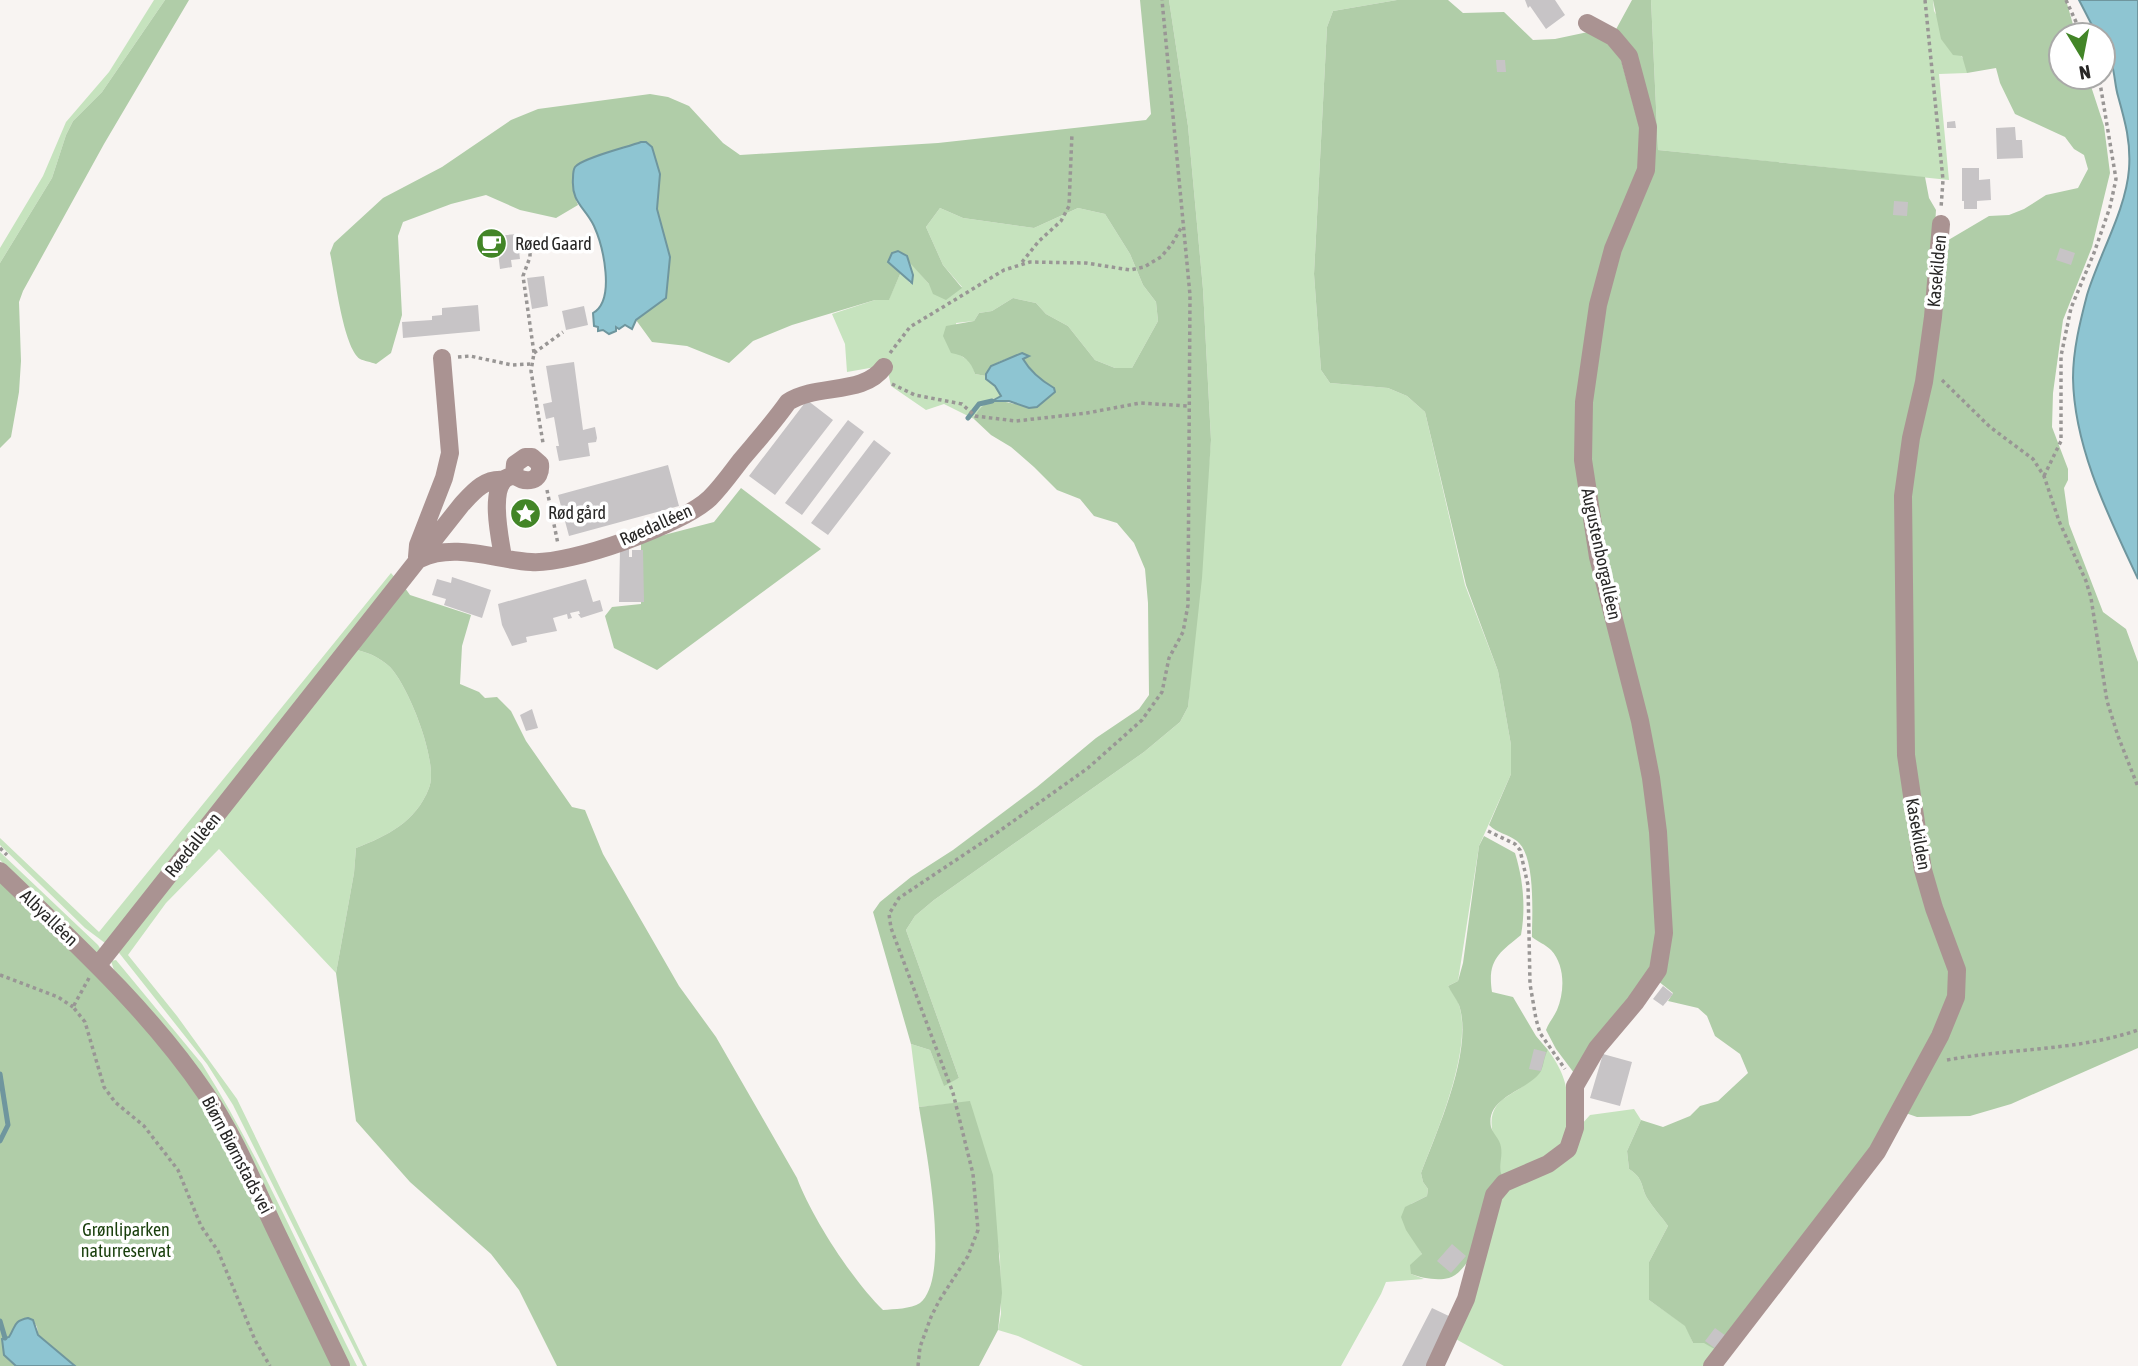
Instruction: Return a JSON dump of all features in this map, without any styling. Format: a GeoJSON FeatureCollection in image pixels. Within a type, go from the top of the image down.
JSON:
{"type":"FeatureCollection","features":[{"type":"Feature","properties":{"kind":"street","name":"Augustenborgalléen"},"geometry":{"type":"LineString","coordinates":[[1575,1086],[1602,1041],[1654,977],[1661,962],[1664,933],[1658,832],[1651,778],[1640,721],[1598,558],[1583,460],[1584,402],[1598,304],[1613,249],[1646,170],[1647,127],[1629,56],[1612,37],[1587,23]]}},
{"type":"Feature","properties":{"kind":"street","name":"Kasekilden"},"geometry":{"type":"LineString","coordinates":[[1712,1366],[1877,1152],[1954,1007],[1958,980],[1952,954],[1927,886],[1906,755],[1903,496],[1910,438],[1927,358],[1936,295],[1941,224]]}},
{"type":"Feature","properties":{"kind":"street","name":"Røedalléen"},"geometry":{"type":"LineString","coordinates":[[417,553],[444,478],[450,453],[442,358]]}},
{"type":"Feature","properties":{"kind":"street","name":"Røedalléen"},"geometry":{"type":"LineString","coordinates":[[417,553],[442,552],[545,563],[634,536],[681,517],[709,499],[794,398],[867,382],[881,372]]}},
{"type":"Feature","properties":{"kind":"street"},"geometry":{"type":"LineString","coordinates":[[503,557],[497,506],[498,491],[509,477],[524,481],[537,478]]}},
{"type":"Feature","properties":{"kind":"street","name":"Røedalléen"},"geometry":{"type":"LineString","coordinates":[[98,965],[417,553],[472,493],[485,483],[509,477]]}},
{"type":"Feature","properties":{"kind":"street"},"geometry":{"type":"LineString","coordinates":[[417,553],[418,512]]}},
{"type":"Feature","properties":{"kind":"street","name":"Albyalléen"},"geometry":{"type":"LineString","coordinates":[[0,871],[98,965]]}},
{"type":"Feature","properties":{"kind":"street","name":"Biørn Biørnstads vei"},"geometry":{"type":"LineString","coordinates":[[98,965],[162,1036],[218,1113],[341,1366]]}},
{"type":"Feature","properties":{"kind":"street"},"geometry":{"type":"LineString","coordinates":[[1435,1366],[1466,1299],[1494,1195],[1504,1183],[1548,1164],[1568,1149],[1575,1128],[1575,1086]]}},
{"type":"Feature","properties":{"kind":"path"},"geometry":{"type":"LineString","coordinates":[[918,1366],[920,1347],[931,1317],[968,1256],[978,1230],[973,1174],[953,1093],[891,928],[889,914],[899,898],[1088,768],[1120,741],[1154,706],[1162,692],[1169,658],[1183,632],[1188,605],[1190,295],[1163,0]]}},
{"type":"Feature","properties":{"kind":"path"},"geometry":{"type":"LineString","coordinates":[[1924,0],[1943,180],[1941,224]]}},
{"type":"Feature","properties":{"kind":"path"},"geometry":{"type":"LineString","coordinates":[[2066,0],[2076,21]]}},
{"type":"Feature","properties":{"kind":"path"},"geometry":{"type":"LineString","coordinates":[[2044,476],[2061,441],[2061,356],[2071,308],[2094,253],[2110,207],[2116,179],[2101,91]]}},
{"type":"Feature","properties":{"kind":"path"},"geometry":{"type":"LineString","coordinates":[[1020,264],[1039,241],[1061,221],[1069,206],[1072,133]]}},
{"type":"Feature","properties":{"kind":"path"},"geometry":{"type":"LineString","coordinates":[[1183,225],[1161,257],[1144,267],[1130,270],[1086,263],[1020,264],[1004,270],[911,327],[892,349],[881,372],[915,395],[962,404],[975,416],[1016,421],[1087,413],[1140,403],[1188,406]]}},
{"type":"Feature","properties":{"kind":"path"},"geometry":{"type":"LineString","coordinates":[[530,246],[530,257],[523,276],[534,352],[531,365],[544,451]]}},
{"type":"Feature","properties":{"kind":"path"},"geometry":{"type":"LineString","coordinates":[[534,352],[563,332]]}},
{"type":"Feature","properties":{"kind":"path"},"geometry":{"type":"LineString","coordinates":[[442,358],[470,356],[494,363],[531,365]]}},
{"type":"Feature","properties":{"kind":"path"},"geometry":{"type":"LineString","coordinates":[[1927,358],[1938,377],[1990,427],[2033,459],[2044,476],[2059,521],[2086,581],[2108,701],[2138,787]]}},
{"type":"Feature","properties":{"kind":"path"},"geometry":{"type":"LineString","coordinates":[[537,478],[549,494],[552,521],[563,559]]}},
{"type":"Feature","properties":{"kind":"path"},"geometry":{"type":"LineString","coordinates":[[1488,831],[1516,844],[1520,850],[1528,885],[1530,984],[1537,1025],[1575,1086]]}},
{"type":"Feature","properties":{"kind":"path"},"geometry":{"type":"LineString","coordinates":[[73,1007],[98,965]]}},
{"type":"Feature","properties":{"kind":"path"},"geometry":{"type":"LineString","coordinates":[[0,975],[58,997],[73,1007],[85,1022],[104,1087],[115,1102],[144,1126],[177,1170],[201,1226],[218,1251],[237,1292],[255,1340],[270,1366]]}},
{"type":"Feature","properties":{"kind":"path"},"geometry":{"type":"LineString","coordinates":[[1924,1066],[1984,1053],[2111,1039],[2138,1030]]}},
{"type":"Feature","properties":{"kind":"green space"},"geometry":{"type":"Polygon","coordinates":[[[154,0],[165,0],[102,92],[73,121],[52,178],[0,263],[0,248],[43,176],[66,122],[109,72],[154,0]]]}},
{"type":"Feature","properties":{"kind":"green space"},"geometry":{"type":"Polygon","coordinates":[[[165,0],[189,0],[104,144],[23,291],[19,302],[19,392],[11,437],[0,448],[0,263],[52,178],[73,121],[102,92],[165,0]]]}},
{"type":"Feature","properties":{"kind":"green space"},"geometry":{"type":"Polygon","coordinates":[[[1140,0],[1169,0],[1188,126],[1203,289],[1211,440],[1202,578],[1188,707],[1180,722],[1144,752],[915,916],[906,930],[959,1078],[944,1086],[930,1050],[911,1044],[873,912],[880,902],[911,877],[953,850],[1037,787],[1096,738],[1139,709],[1149,695],[1145,569],[1134,543],[1117,523],[1094,516],[1080,499],[1057,490],[1011,447],[991,435],[974,419],[979,409],[993,401],[1037,407],[1054,388],[1029,367],[1022,358],[1028,356],[1023,353],[996,364],[986,376],[975,374],[966,359],[951,353],[943,336],[946,326],[974,321],[979,313],[992,311],[1013,298],[1036,303],[1046,314],[1068,326],[1095,360],[1115,368],[1132,368],[1158,321],[1156,302],[1143,285],[1130,254],[1105,214],[1078,208],[1034,228],[963,218],[940,208],[926,227],[943,265],[962,288],[946,300],[933,294],[929,284],[910,263],[912,283],[901,272],[889,300],[875,300],[792,325],[753,341],[729,363],[687,346],[652,342],[636,320],[666,298],[670,257],[657,209],[660,174],[652,147],[622,149],[576,166],[578,205],[556,218],[520,210],[486,195],[451,204],[403,222],[398,236],[402,315],[391,353],[376,364],[360,359],[349,340],[340,310],[330,253],[334,243],[383,198],[442,167],[511,120],[538,109],[650,94],[668,97],[689,106],[723,143],[740,155],[938,143],[1146,120],[1151,114],[1140,0]]]}},
{"type":"Feature","properties":{"kind":"green space"},"geometry":{"type":"Polygon","coordinates":[[[1169,0],[1397,0],[1333,11],[1327,27],[1314,274],[1321,370],[1330,383],[1388,388],[1407,396],[1425,412],[1465,585],[1498,671],[1511,745],[1511,774],[1479,846],[1458,981],[1448,986],[1458,1002],[1462,1023],[1457,1066],[1444,1113],[1421,1173],[1428,1189],[1427,1196],[1411,1204],[1415,1242],[1422,1254],[1411,1274],[1424,1279],[1386,1282],[1341,1366],[1083,1366],[1018,1336],[998,1330],[1001,1314],[1000,1257],[970,1102],[919,1107],[911,1044],[930,1050],[944,1085],[959,1078],[906,930],[915,916],[1144,752],[1180,722],[1188,707],[1211,440],[1203,289],[1188,126],[1169,0]]]}},
{"type":"Feature","properties":{"kind":"green space"},"geometry":{"type":"Polygon","coordinates":[[[1397,0],[1448,0],[1463,13],[1504,12],[1533,40],[1555,39],[1588,32],[1617,45],[1646,151],[1607,258],[1579,428],[1645,759],[1659,957],[1574,1073],[1546,1030],[1560,1003],[1562,978],[1556,956],[1532,937],[1532,886],[1527,859],[1517,841],[1489,825],[1511,774],[1511,745],[1498,671],[1466,585],[1425,412],[1407,396],[1388,388],[1330,383],[1321,370],[1314,274],[1327,27],[1333,11],[1397,0]]]}},
{"type":"Feature","properties":{"kind":"green space"},"geometry":{"type":"Polygon","coordinates":[[[1632,0],[1651,0],[1658,150],[1925,177],[1929,198],[1936,210],[1934,242],[1945,242],[1989,216],[2009,215],[2046,195],[2078,188],[2088,169],[2084,155],[2074,149],[2065,137],[2015,114],[1996,68],[1967,73],[1962,56],[1953,55],[1941,39],[1933,0],[2066,0],[2072,21],[2047,21],[2047,91],[2093,91],[2104,126],[2110,173],[2092,247],[2063,320],[2053,393],[2052,427],[2068,469],[2068,480],[2064,488],[2069,524],[2103,612],[2126,629],[2138,662],[2138,1048],[2011,1104],[1970,1116],[1917,1117],[1897,1110],[1878,1143],[1716,1350],[1704,1343],[1693,1343],[1685,1326],[1649,1300],[1649,1262],[1668,1226],[1647,1198],[1639,1179],[1629,1169],[1627,1151],[1641,1120],[1663,1127],[1690,1116],[1700,1106],[1718,1101],[1748,1073],[1740,1054],[1715,1036],[1707,1016],[1698,1008],[1668,1001],[1673,993],[1658,981],[1667,901],[1587,463],[1600,307],[1651,159],[1614,33],[1632,0]]]}},
{"type":"Feature","properties":{"kind":"green space"},"geometry":{"type":"Polygon","coordinates":[[[1651,0],[1933,0],[1934,11],[1967,65],[1967,73],[1939,74],[1949,180],[1658,150],[1651,0]]]}},
{"type":"Feature","properties":{"kind":"green space"},"geometry":{"type":"Polygon","coordinates":[[[940,208],[963,218],[1034,228],[1078,208],[1105,214],[1130,254],[1143,285],[1156,302],[1158,321],[1132,368],[1115,368],[1095,360],[1068,326],[1046,314],[1036,303],[1013,298],[992,311],[979,313],[974,321],[956,323],[960,355],[972,363],[975,374],[986,376],[1001,393],[999,398],[992,399],[981,407],[974,419],[944,404],[926,410],[891,386],[888,372],[881,366],[847,372],[845,344],[832,314],[875,300],[889,299],[901,272],[910,283],[910,262],[929,284],[962,287],[943,265],[926,227],[940,208]]]}},
{"type":"Feature","properties":{"kind":"green space"},"geometry":{"type":"Polygon","coordinates":[[[741,488],[821,549],[657,670],[614,648],[605,616],[612,607],[641,604],[641,541],[714,522],[741,488]]]}},
{"type":"Feature","properties":{"kind":"green space"},"geometry":{"type":"Polygon","coordinates":[[[391,573],[397,580],[105,943],[85,928],[0,845],[0,838],[99,932],[391,573]]]}},
{"type":"Feature","properties":{"kind":"green space"},"geometry":{"type":"Polygon","coordinates":[[[405,588],[410,595],[471,615],[462,646],[460,684],[479,692],[485,698],[497,697],[511,711],[526,741],[572,807],[585,810],[603,854],[679,986],[716,1037],[797,1178],[823,1230],[859,1283],[883,1310],[907,1308],[920,1303],[929,1289],[934,1267],[934,1210],[919,1107],[970,1101],[993,1175],[1002,1293],[998,1330],[979,1366],[557,1366],[519,1290],[491,1254],[410,1182],[356,1121],[336,973],[356,848],[389,833],[408,819],[423,800],[431,776],[430,761],[420,726],[398,677],[382,661],[357,650],[405,588]]]}},
{"type":"Feature","properties":{"kind":"green space"},"geometry":{"type":"Polygon","coordinates":[[[357,650],[382,661],[398,677],[413,707],[426,744],[431,776],[423,800],[408,819],[389,833],[356,848],[336,973],[219,849],[166,903],[128,955],[177,1016],[237,1099],[367,1366],[363,1366],[233,1105],[207,1064],[116,949],[357,650]]]}},
{"type":"Feature","properties":{"kind":"green space"},"geometry":{"type":"Polygon","coordinates":[[[1484,836],[1515,853],[1522,883],[1521,935],[1496,958],[1491,972],[1492,992],[1513,997],[1536,1036],[1548,1050],[1541,1071],[1501,1101],[1491,1117],[1491,1127],[1501,1147],[1500,1170],[1503,1179],[1475,1250],[1467,1263],[1449,1278],[1430,1279],[1411,1274],[1410,1265],[1422,1254],[1401,1217],[1405,1207],[1427,1196],[1428,1189],[1421,1173],[1452,1090],[1458,1066],[1462,1023],[1459,1005],[1448,986],[1458,981],[1463,963],[1479,846],[1484,836]]]}},
{"type":"Feature","properties":{"kind":"green space"},"geometry":{"type":"Polygon","coordinates":[[[0,852],[98,945],[103,953],[101,957],[49,911],[0,860],[0,852]]]}},
{"type":"Feature","properties":{"kind":"green space","name":"Grønliparken naturreservat"},"geometry":{"type":"Polygon","coordinates":[[[0,877],[153,1034],[212,1114],[335,1366],[75,1366],[38,1335],[32,1319],[9,1337],[2,1339],[4,1355],[16,1366],[0,1366],[0,877]]]}},
{"type":"Feature","properties":{"kind":"green space"},"geometry":{"type":"Polygon","coordinates":[[[116,960],[202,1064],[224,1100],[264,1175],[357,1366],[349,1366],[114,970],[111,961],[116,960]]]}},
{"type":"Feature","properties":{"kind":"green space"},"geometry":{"type":"Polygon","coordinates":[[[1548,1050],[1562,1074],[1567,1095],[1565,1145],[1503,1179],[1492,1131],[1494,1111],[1501,1101],[1528,1082],[1548,1050]]]}},
{"type":"Feature","properties":{"kind":"green space"},"geometry":{"type":"Polygon","coordinates":[[[1634,1109],[1641,1120],[1627,1151],[1629,1169],[1639,1179],[1647,1198],[1668,1226],[1649,1262],[1649,1300],[1686,1326],[1693,1343],[1704,1342],[1716,1350],[1707,1366],[1504,1366],[1454,1338],[1496,1198],[1541,1170],[1590,1115],[1634,1109]]]}},
{"type":"Feature","properties":{"kind":"water"},"geometry":{"type":"Polygon","coordinates":[[[2079,0],[2138,0],[2138,579],[2086,456],[2075,404],[2073,368],[2079,326],[2092,280],[2123,200],[2129,169],[2128,141],[2117,91],[2117,21],[2090,21],[2079,0]]]}},
{"type":"Feature","properties":{"kind":"water"},"geometry":{"type":"Polygon","coordinates":[[[641,142],[652,147],[660,174],[657,209],[670,257],[666,298],[636,320],[632,329],[625,325],[619,329],[616,327],[616,331],[609,334],[603,330],[598,331],[598,327],[594,326],[593,313],[604,297],[606,272],[594,226],[574,193],[573,171],[586,160],[641,142]]]}},
{"type":"Feature","properties":{"kind":"water"},"geometry":{"type":"Polygon","coordinates":[[[898,251],[907,256],[913,275],[912,283],[888,262],[892,253],[898,251]]]}},
{"type":"Feature","properties":{"kind":"water"},"geometry":{"type":"Polygon","coordinates":[[[1022,353],[1029,356],[1023,359],[1029,368],[1054,388],[1055,392],[1037,407],[1029,408],[1009,401],[992,401],[1001,396],[995,386],[986,379],[991,366],[1022,353]]]}},
{"type":"Feature","properties":{"kind":"water"},"geometry":{"type":"Polygon","coordinates":[[[28,1318],[33,1320],[38,1335],[75,1366],[16,1366],[4,1355],[2,1339],[9,1337],[17,1322],[28,1318]]]}},
{"type":"Feature","properties":{"kind":"building"},"geometry":{"type":"Polygon","coordinates":[[[1525,0],[1555,0],[1565,15],[1546,29],[1530,6],[1528,8],[1525,0]]]}},
{"type":"Feature","properties":{"kind":"building"},"geometry":{"type":"Polygon","coordinates":[[[1496,60],[1505,60],[1506,72],[1497,72],[1496,60]]]}},
{"type":"Feature","properties":{"kind":"building"},"geometry":{"type":"Polygon","coordinates":[[[1955,121],[1956,128],[1947,128],[1947,122],[1955,121]]]}},
{"type":"Feature","properties":{"kind":"building"},"geometry":{"type":"Polygon","coordinates":[[[2015,127],[2016,140],[2022,140],[2023,158],[1997,159],[1996,128],[2015,127]]]}},
{"type":"Feature","properties":{"kind":"building"},"geometry":{"type":"Polygon","coordinates":[[[1962,168],[1979,168],[1979,180],[1990,179],[1991,200],[1977,201],[1977,209],[1964,209],[1962,168]]]}},
{"type":"Feature","properties":{"kind":"building"},"geometry":{"type":"Polygon","coordinates":[[[1894,201],[1908,202],[1907,216],[1893,215],[1894,201]]]}},
{"type":"Feature","properties":{"kind":"building"},"geometry":{"type":"Polygon","coordinates":[[[517,234],[518,244],[523,243],[524,250],[519,251],[520,259],[511,260],[512,267],[500,269],[496,236],[517,234]]]}},
{"type":"Feature","properties":{"kind":"building"},"geometry":{"type":"Polygon","coordinates":[[[2060,248],[2075,253],[2071,265],[2056,260],[2060,248]]]}},
{"type":"Feature","properties":{"kind":"building"},"geometry":{"type":"Polygon","coordinates":[[[544,276],[548,306],[532,309],[527,278],[544,276]]]}},
{"type":"Feature","properties":{"kind":"building"},"geometry":{"type":"Polygon","coordinates":[[[478,305],[480,331],[403,338],[402,322],[432,320],[432,316],[442,315],[442,308],[478,305]]]}},
{"type":"Feature","properties":{"kind":"building"},"geometry":{"type":"Polygon","coordinates":[[[584,306],[588,325],[566,330],[562,311],[584,306]]]}},
{"type":"Feature","properties":{"kind":"building"},"geometry":{"type":"Polygon","coordinates":[[[574,362],[583,430],[595,427],[597,438],[596,442],[588,443],[590,456],[559,461],[554,417],[546,419],[543,404],[552,402],[546,366],[574,362]]]}},
{"type":"Feature","properties":{"kind":"building"},"geometry":{"type":"Polygon","coordinates":[[[807,400],[833,420],[775,495],[749,476],[807,400]]]}},
{"type":"Feature","properties":{"kind":"building"},"geometry":{"type":"Polygon","coordinates":[[[848,420],[864,432],[802,515],[785,503],[848,420]]]}},
{"type":"Feature","properties":{"kind":"building"},"geometry":{"type":"Polygon","coordinates":[[[874,440],[891,453],[828,535],[811,523],[874,440]]]}},
{"type":"Feature","properties":{"kind":"building"},"geometry":{"type":"Polygon","coordinates":[[[668,465],[679,506],[569,536],[558,495],[668,465]]]}},
{"type":"Feature","properties":{"kind":"building"},"geometry":{"type":"Polygon","coordinates":[[[620,549],[629,549],[629,557],[632,557],[632,550],[643,550],[644,602],[619,602],[620,549]]]}},
{"type":"Feature","properties":{"kind":"building"},"geometry":{"type":"Polygon","coordinates":[[[452,577],[491,590],[482,618],[444,605],[446,599],[432,595],[437,579],[451,583],[452,577]]]}},
{"type":"Feature","properties":{"kind":"building"},"geometry":{"type":"Polygon","coordinates":[[[586,579],[593,602],[600,600],[603,611],[581,618],[579,611],[570,613],[572,618],[568,619],[567,614],[553,618],[557,631],[526,637],[527,642],[512,646],[502,625],[498,604],[586,579]]]}},
{"type":"Feature","properties":{"kind":"building"},"geometry":{"type":"Polygon","coordinates":[[[532,709],[538,728],[526,731],[520,715],[532,709]]]}},
{"type":"Feature","properties":{"kind":"building"},"geometry":{"type":"Polygon","coordinates":[[[1663,986],[1673,994],[1663,1006],[1653,999],[1663,986]]]}},
{"type":"Feature","properties":{"kind":"building"},"geometry":{"type":"Polygon","coordinates":[[[1534,1049],[1546,1052],[1541,1071],[1529,1069],[1534,1049]]]}},
{"type":"Feature","properties":{"kind":"building"},"geometry":{"type":"Polygon","coordinates":[[[1603,1054],[1632,1062],[1620,1106],[1590,1098],[1603,1054]]]}},
{"type":"Feature","properties":{"kind":"building"},"geometry":{"type":"Polygon","coordinates":[[[1452,1244],[1466,1256],[1451,1273],[1437,1261],[1452,1244]]]}},
{"type":"Feature","properties":{"kind":"building"},"geometry":{"type":"Polygon","coordinates":[[[1432,1308],[1453,1318],[1429,1366],[1402,1366],[1432,1308]]]}},
{"type":"Feature","properties":{"kind":"building"},"geometry":{"type":"Polygon","coordinates":[[[1715,1328],[1726,1336],[1716,1349],[1705,1341],[1715,1328]]]}},
{"type":"Feature","properties":{"kind":"waterway"},"geometry":{"type":"LineString","coordinates":[[968,418],[979,404],[992,401]]}},
{"type":"Feature","properties":{"kind":"waterway"},"geometry":{"type":"LineString","coordinates":[[0,1074],[8,1125],[0,1141]]}},
{"type":"Feature","properties":{"kind":"waterway"},"geometry":{"type":"LineString","coordinates":[[0,1321],[5,1338]]}},
{"type":"Feature","properties":{"kind":"place","name":"Røed Gaard"},"geometry":{"type":"Point","coordinates":[492,244]}},
{"type":"Feature","properties":{"kind":"place","name":"Rød gård"},"geometry":{"type":"Point","coordinates":[525,513]}}]}
